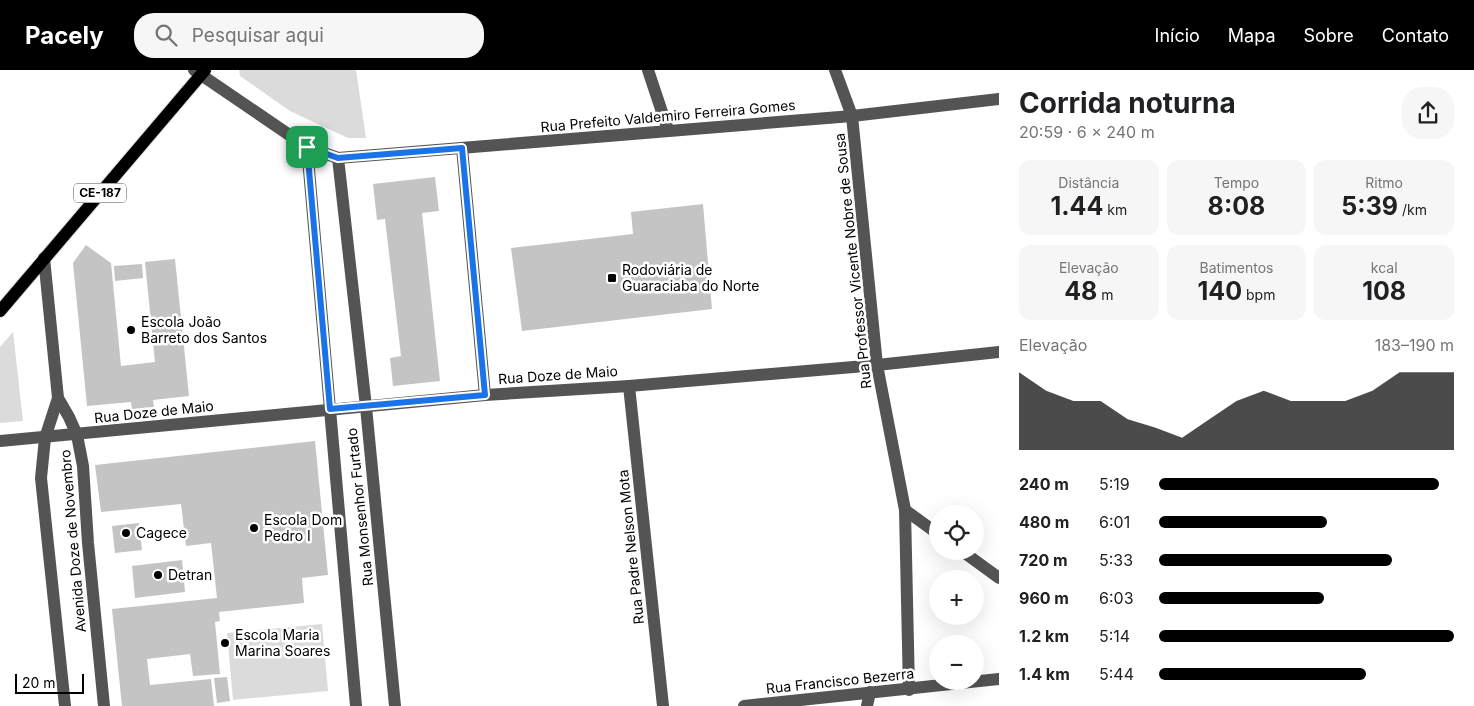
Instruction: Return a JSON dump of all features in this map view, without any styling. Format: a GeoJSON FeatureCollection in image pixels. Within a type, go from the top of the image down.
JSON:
{"type":"FeatureCollection","features":[{"type":"Feature","properties":{"kind":"main road","name":"CE-187"},"geometry":{"type":"LineString","coordinates":[[0,311],[200,72]]}},
{"type":"Feature","properties":{"kind":"street"},"geometry":{"type":"LineString","coordinates":[[648,70],[668,130]]}},
{"type":"Feature","properties":{"kind":"street","name":"Rua Professor Vicente Nobre de Sousa"},"geometry":{"type":"LineString","coordinates":[[835,70],[852,116],[876,365],[905,510],[909,690]]}},
{"type":"Feature","properties":{"kind":"street"},"geometry":{"type":"LineString","coordinates":[[200,72],[307,147],[338,158]]}},
{"type":"Feature","properties":{"kind":"street","name":"Rua Prefeito Valdemiro Ferreira Gomes"},"geometry":{"type":"LineString","coordinates":[[338,158],[852,116],[999,99]]}},
{"type":"Feature","properties":{"kind":"street","name":"Rua Monsenhor Furtado"},"geometry":{"type":"LineString","coordinates":[[307,147],[356,706]]}},
{"type":"Feature","properties":{"kind":"street"},"geometry":{"type":"LineString","coordinates":[[462,148],[485,395]]}},
{"type":"Feature","properties":{"kind":"street","name":"Rua Monsenhor Furtado"},"geometry":{"type":"LineString","coordinates":[[338,158],[366,407],[396,706]]}},
{"type":"Feature","properties":{"kind":"street","name":"Avenida Doze de Novembro"},"geometry":{"type":"LineString","coordinates":[[44,258],[58,398],[77,434],[83,466],[88,543],[104,706]]}},
{"type":"Feature","properties":{"kind":"street","name":"Rua Doze de Maio"},"geometry":{"type":"LineString","coordinates":[[0,441],[485,395],[629,386],[876,365],[999,352]]}},
{"type":"Feature","properties":{"kind":"street","name":"Rua Padre Nelson Mota"},"geometry":{"type":"LineString","coordinates":[[629,386],[663,706]]}},
{"type":"Feature","properties":{"kind":"street"},"geometry":{"type":"LineString","coordinates":[[58,398],[45,438],[41,478],[65,706]]}},
{"type":"Feature","properties":{"kind":"street"},"geometry":{"type":"LineString","coordinates":[[905,510],[929,527]]}},
{"type":"Feature","properties":{"kind":"street"},"geometry":{"type":"LineString","coordinates":[[974,560],[999,578]]}},
{"type":"Feature","properties":{"kind":"street","name":"Rua Francisco Bezerra"},"geometry":{"type":"LineString","coordinates":[[744,706],[999,679]]}},
{"type":"Feature","properties":{"kind":"street"},"geometry":{"type":"LineString","coordinates":[[867,706],[870,692]]}},
{"type":"Feature","properties":{"kind":"shaded area"},"geometry":{"type":"Polygon","coordinates":[[[239,70],[356,70],[366,138],[348,138],[290,111],[240,76],[239,70]]]}},
{"type":"Feature","properties":{"kind":"shaded area"},"geometry":{"type":"Polygon","coordinates":[[[13,332],[23,421],[0,423],[0,347],[13,332]]]}},
{"type":"Feature","properties":{"kind":"shaded area"},"geometry":{"type":"Polygon","coordinates":[[[322,624],[328,691],[233,700],[227,633],[322,624]]]}},
{"type":"Feature","properties":{"kind":"building"},"geometry":{"type":"Polygon","coordinates":[[[435,177],[439,211],[422,213],[440,381],[393,386],[390,358],[401,356],[385,219],[377,220],[373,184],[435,177]]]}},
{"type":"Feature","properties":{"kind":"building","name":"Rodoviária de Guaraciaba do Norte"},"geometry":{"type":"Polygon","coordinates":[[[703,204],[712,309],[522,331],[511,248],[633,234],[631,212],[703,204]]]}},
{"type":"Feature","properties":{"kind":"building","name":"Escola João Barreto dos Santos"},"geometry":{"type":"Polygon","coordinates":[[[86,245],[111,263],[121,366],[155,362],[145,262],[175,259],[189,396],[153,400],[154,407],[132,409],[131,402],[87,406],[73,263],[86,245]]]}},
{"type":"Feature","properties":{"kind":"building"},"geometry":{"type":"Polygon","coordinates":[[[142,264],[143,278],[115,281],[114,266],[142,264]]]}},
{"type":"Feature","properties":{"kind":"building","name":"Escola Dom Pedro I"},"geometry":{"type":"Polygon","coordinates":[[[315,441],[328,575],[302,578],[304,603],[219,612],[220,621],[215,622],[220,674],[193,676],[190,654],[147,659],[150,685],[211,679],[214,706],[122,706],[112,609],[217,598],[211,543],[186,546],[181,504],[101,512],[95,465],[315,441]]]}},
{"type":"Feature","properties":{"kind":"building","name":"Cagece"},"geometry":{"type":"Polygon","coordinates":[[[139,523],[142,550],[115,553],[112,526],[139,523]]]}},
{"type":"Feature","properties":{"kind":"building","name":"Detran"},"geometry":{"type":"Polygon","coordinates":[[[182,560],[185,592],[135,598],[132,566],[182,560]]]}},
{"type":"Feature","properties":{"kind":"building"},"geometry":{"type":"Polygon","coordinates":[[[227,677],[230,701],[217,703],[214,678],[227,677]]]}},
{"type":"Feature","properties":{"kind":"place","name":"Rodoviária de Guaraciaba do Norte"},"geometry":{"type":"Point","coordinates":[612,278]}},
{"type":"Feature","properties":{"kind":"place","name":"Escola João Barreto dos Santos"},"geometry":{"type":"Point","coordinates":[131,330]}},
{"type":"Feature","properties":{"kind":"place","name":"Escola Dom Pedro I"},"geometry":{"type":"Point","coordinates":[254,528]}},
{"type":"Feature","properties":{"kind":"place","name":"Cagece"},"geometry":{"type":"Point","coordinates":[126,533]}},
{"type":"Feature","properties":{"kind":"place","name":"Detran"},"geometry":{"type":"Point","coordinates":[158,575]}},
{"type":"Feature","properties":{"kind":"place","name":"Escola Maria Marina Soares"},"geometry":{"type":"Point","coordinates":[225,643]}},
{"type":"Feature","properties":{"kind":"route"},"geometry":{"type":"LineString","coordinates":[[307,147],[338,158],[462,148],[485,395],[330,409],[307,147]]}}]}
